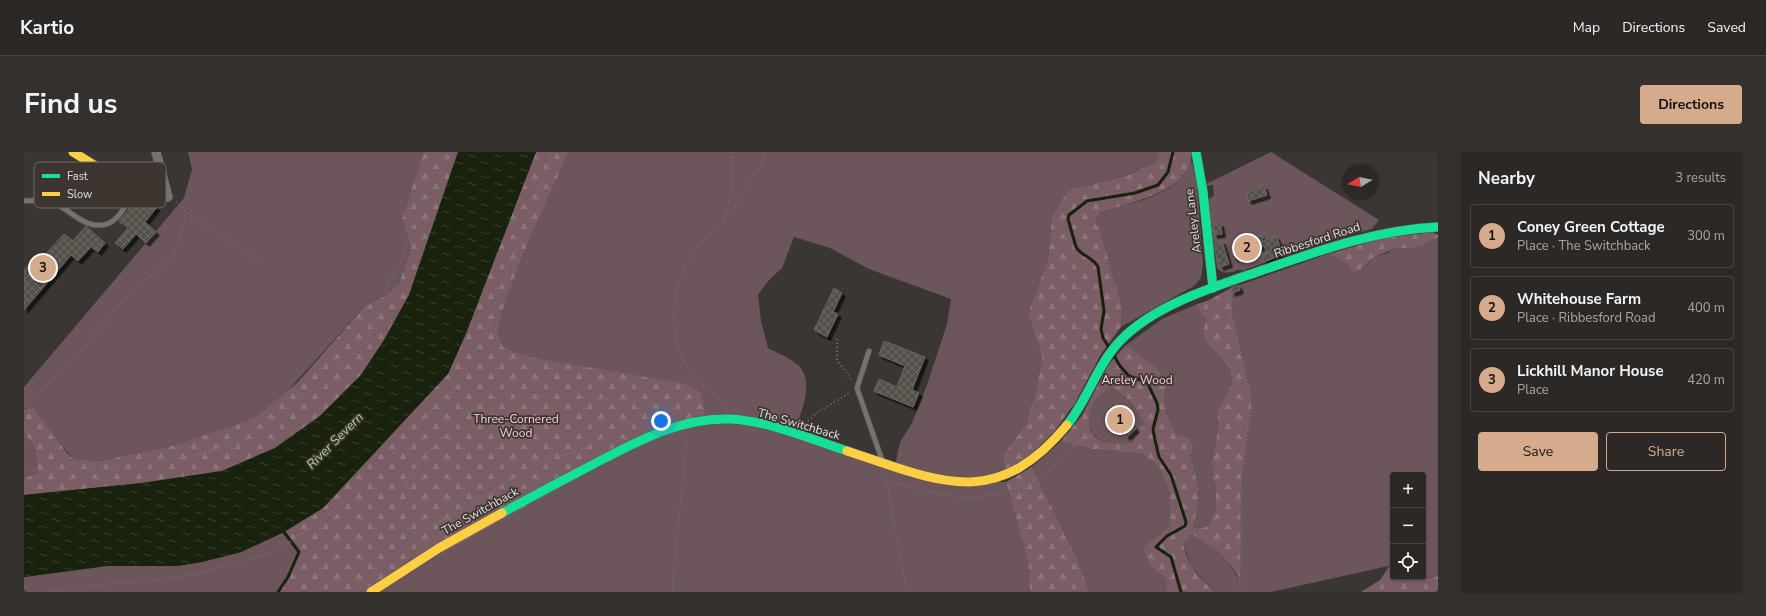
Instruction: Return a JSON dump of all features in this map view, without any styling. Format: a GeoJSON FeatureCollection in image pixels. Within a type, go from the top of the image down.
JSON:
{"type":"FeatureCollection","features":[{"type":"Feature","properties":{"kind":"main road","name":"Areley Lane"},"geometry":{"type":"LineString","coordinates":[[1196,152],[1203,192],[1213,288]]}},
{"type":"Feature","properties":{"kind":"main road"},"geometry":{"type":"LineString","coordinates":[[78,153],[92,162]]}},
{"type":"Feature","properties":{"kind":"main road","name":"Ribbesford Road"},"geometry":{"type":"LineString","coordinates":[[1106,359],[1123,338],[1159,314],[1224,283],[1363,237],[1409,229],[1438,227]]}},
{"type":"Feature","properties":{"kind":"main road","name":"The Switchback"},"geometry":{"type":"LineString","coordinates":[[371,592],[439,548],[532,497],[636,442],[688,422],[706,419],[730,419],[762,424],[794,433],[933,479],[961,484],[983,482],[1010,474],[1020,469],[1043,450],[1070,421],[1079,408],[1106,359]]}},
{"type":"Feature","properties":{"kind":"street"},"geometry":{"type":"LineString","coordinates":[[156,152],[159,162]]}},
{"type":"Feature","properties":{"kind":"street"},"geometry":{"type":"LineString","coordinates":[[166,190],[168,197]]}},
{"type":"Feature","properties":{"kind":"lane"},"geometry":{"type":"LineString","coordinates":[[24,201],[34,200]]}},
{"type":"Feature","properties":{"kind":"lane"},"geometry":{"type":"LineString","coordinates":[[61,208],[76,218],[98,225],[107,224],[113,220],[123,208]]}},
{"type":"Feature","properties":{"kind":"lane"},"geometry":{"type":"LineString","coordinates":[[869,351],[857,388],[882,462]]}},
{"type":"Feature","properties":{"kind":"path"},"geometry":{"type":"LineString","coordinates":[[24,468],[44,470],[55,474],[60,473],[72,463],[86,464],[93,469],[104,470],[200,454],[247,438],[288,410],[322,384],[356,351],[368,337],[386,288],[401,262],[413,226],[433,192],[448,152]]}},
{"type":"Feature","properties":{"kind":"path"},"geometry":{"type":"LineString","coordinates":[[49,592],[74,586],[165,579],[197,574],[253,559],[280,549],[319,522],[366,482],[461,381],[482,340],[553,152]]}},
{"type":"Feature","properties":{"kind":"path"},"geometry":{"type":"LineString","coordinates":[[723,224],[728,210],[731,194],[732,152]]}},
{"type":"Feature","properties":{"kind":"path"},"geometry":{"type":"LineString","coordinates":[[730,419],[720,401],[689,370],[684,362],[678,342],[675,316],[677,290],[687,263],[697,249],[723,224],[737,204],[767,152]]}},
{"type":"Feature","properties":{"kind":"path"},"geometry":{"type":"LineString","coordinates":[[168,197],[202,224],[268,265]]}},
{"type":"Feature","properties":{"kind":"path"},"geometry":{"type":"LineString","coordinates":[[24,402],[49,384],[66,367],[144,279],[165,266],[171,258],[179,239],[184,221],[184,209]]}},
{"type":"Feature","properties":{"kind":"path"},"geometry":{"type":"LineString","coordinates":[[1224,283],[1251,396],[1251,410],[1241,481],[1240,592]]}},
{"type":"Feature","properties":{"kind":"path"},"geometry":{"type":"LineString","coordinates":[[794,433],[818,412],[857,388],[837,360],[837,339]]}},
{"type":"Feature","properties":{"kind":"path"},"geometry":{"type":"LineString","coordinates":[[654,403],[641,415],[589,446],[526,469],[485,497],[416,534],[408,530],[402,522],[398,512],[409,477],[420,461],[464,415],[485,400],[506,395],[599,398],[654,403],[672,408],[685,416],[688,422],[672,592]]}},
{"type":"Feature","properties":{"kind":"path"},"geometry":{"type":"LineString","coordinates":[[402,445],[414,458],[420,461]]}},
{"type":"Feature","properties":{"kind":"path"},"geometry":{"type":"LineString","coordinates":[[882,462],[900,563],[907,592]]}},
{"type":"Feature","properties":{"kind":"green space"},"geometry":{"type":"Polygon","coordinates":[[[188,152],[423,152],[402,219],[411,249],[399,283],[383,297],[365,306],[284,395],[258,415],[246,421],[171,446],[100,461],[74,459],[26,408],[24,409],[24,387],[184,198],[192,169],[188,152]]]}},
{"type":"Feature","properties":{"kind":"green space"},"geometry":{"type":"Polygon","coordinates":[[[423,152],[458,152],[409,295],[384,340],[361,375],[320,416],[275,448],[222,471],[142,483],[24,495],[24,478],[38,473],[35,448],[24,432],[24,409],[33,408],[67,453],[74,459],[100,461],[171,446],[246,421],[258,415],[297,383],[365,306],[383,297],[399,283],[411,249],[402,219],[423,152]]]}},
{"type":"Feature","properties":{"kind":"green space","name":"Three-Cornered Wood"},"geometry":{"type":"Polygon","coordinates":[[[536,152],[569,152],[525,250],[502,312],[498,333],[503,347],[535,358],[687,384],[701,393],[706,419],[665,430],[371,592],[278,592],[288,577],[299,552],[284,532],[323,508],[391,435],[465,336],[536,152]]]}},
{"type":"Feature","properties":{"kind":"green space"},"geometry":{"type":"Polygon","coordinates":[[[569,152],[1159,152],[1156,161],[1127,175],[1068,190],[1052,216],[1048,258],[1028,314],[1042,357],[1035,394],[1026,424],[1003,455],[1005,472],[984,482],[1006,482],[1028,563],[1030,592],[371,592],[535,358],[503,347],[498,333],[502,312],[525,250],[569,152]],[[794,237],[782,268],[768,281],[758,295],[761,321],[768,348],[795,362],[803,372],[806,380],[803,408],[794,433],[895,466],[900,442],[912,423],[928,382],[947,324],[951,299],[869,269],[830,248],[794,237]]]}},
{"type":"Feature","properties":{"kind":"green space"},"geometry":{"type":"Polygon","coordinates":[[[1159,152],[1191,152],[1190,165],[1183,176],[1172,186],[1142,200],[1099,213],[1095,223],[1100,230],[1122,306],[1121,327],[1101,354],[1075,403],[1054,432],[1028,457],[1005,472],[1003,455],[1026,424],[1035,394],[1042,357],[1028,314],[1048,258],[1052,216],[1068,190],[1128,175],[1156,161],[1159,152]]]}},
{"type":"Feature","properties":{"kind":"green space"},"geometry":{"type":"Polygon","coordinates":[[[1271,152],[1342,197],[1342,200],[1347,200],[1379,220],[1372,229],[1316,244],[1242,271],[1241,269],[1225,273],[1217,268],[1208,200],[1214,195],[1213,185],[1207,186],[1206,184],[1271,152]],[[1261,235],[1249,240],[1250,242],[1231,250],[1234,257],[1264,246],[1267,253],[1262,255],[1264,261],[1283,254],[1263,241],[1261,235]]]}},
{"type":"Feature","properties":{"kind":"green space"},"geometry":{"type":"Polygon","coordinates":[[[1192,161],[1197,184],[1203,264],[1201,278],[1194,286],[1121,327],[1122,306],[1100,230],[1095,223],[1099,213],[1145,199],[1167,189],[1185,174],[1192,161]]]}},
{"type":"Feature","properties":{"kind":"green space"},"geometry":{"type":"Polygon","coordinates":[[[1433,232],[1438,235],[1438,237],[1412,248],[1396,247],[1390,251],[1378,255],[1363,268],[1354,272],[1347,263],[1328,254],[1384,238],[1433,232]]]}},
{"type":"Feature","properties":{"kind":"green space"},"geometry":{"type":"Polygon","coordinates":[[[1438,237],[1438,576],[1426,578],[1426,472],[1390,472],[1390,566],[1271,592],[1215,592],[1191,567],[1183,543],[1192,533],[1219,552],[1239,578],[1241,481],[1251,411],[1251,396],[1232,314],[1233,299],[1231,288],[1328,254],[1362,269],[1376,256],[1388,253],[1396,246],[1427,243],[1438,237]]]}},
{"type":"Feature","properties":{"kind":"green space","name":"Areley Wood"},"geometry":{"type":"Polygon","coordinates":[[[1231,288],[1233,299],[1232,314],[1251,396],[1251,410],[1241,481],[1240,578],[1219,552],[1192,534],[1183,543],[1188,560],[1194,571],[1215,592],[1167,592],[1167,580],[1151,567],[1143,548],[1170,526],[1170,494],[1159,467],[1142,454],[1091,449],[1060,442],[1081,417],[1109,364],[1126,345],[1153,365],[1167,381],[1164,399],[1167,416],[1177,434],[1189,438],[1194,444],[1191,457],[1199,489],[1197,511],[1193,528],[1208,527],[1216,507],[1216,488],[1213,478],[1212,460],[1217,436],[1218,410],[1232,383],[1230,368],[1204,340],[1203,332],[1205,319],[1195,305],[1209,300],[1231,288]],[[1112,387],[1095,401],[1089,416],[1089,426],[1091,431],[1098,439],[1106,442],[1132,443],[1144,422],[1130,401],[1112,387]]]}},
{"type":"Feature","properties":{"kind":"green space"},"geometry":{"type":"Polygon","coordinates":[[[1195,305],[1205,319],[1203,332],[1204,340],[1230,368],[1232,383],[1218,410],[1217,436],[1212,460],[1213,478],[1216,488],[1216,507],[1208,527],[1193,528],[1197,511],[1199,489],[1191,457],[1194,444],[1189,438],[1177,434],[1167,416],[1164,399],[1167,381],[1126,345],[1162,319],[1195,305]]]}},
{"type":"Feature","properties":{"kind":"green space"},"geometry":{"type":"Polygon","coordinates":[[[1112,387],[1130,401],[1144,422],[1132,443],[1102,441],[1091,431],[1089,416],[1095,401],[1112,387]]]}},
{"type":"Feature","properties":{"kind":"green space"},"geometry":{"type":"Polygon","coordinates":[[[24,432],[35,447],[38,473],[24,478],[24,432]]]}},
{"type":"Feature","properties":{"kind":"green space"},"geometry":{"type":"Polygon","coordinates":[[[1060,442],[1091,449],[1142,454],[1159,467],[1170,494],[1170,526],[1151,567],[1167,580],[1167,592],[1089,592],[1078,560],[1032,467],[1060,442]]]}},
{"type":"Feature","properties":{"kind":"green space"},"geometry":{"type":"Polygon","coordinates":[[[1032,467],[1078,560],[1089,592],[1030,592],[1028,563],[1006,482],[1032,467]]]}},
{"type":"Feature","properties":{"kind":"green space"},"geometry":{"type":"Polygon","coordinates":[[[284,532],[299,552],[288,577],[278,592],[24,592],[24,577],[107,566],[177,566],[202,562],[241,552],[284,532]]]}},
{"type":"Feature","properties":{"kind":"green space"},"geometry":{"type":"Polygon","coordinates":[[[1390,565],[1390,580],[1426,580],[1426,578],[1438,576],[1438,592],[1361,592],[1380,580],[1390,565]]]}},
{"type":"Feature","properties":{"kind":"water","name":"River Severn"},"geometry":{"type":"Polygon","coordinates":[[[458,152],[536,152],[465,336],[448,374],[323,508],[284,532],[241,552],[202,562],[177,566],[107,566],[24,577],[24,495],[142,483],[222,471],[275,448],[320,416],[361,375],[384,340],[409,295],[458,152]]]}},
{"type":"Feature","properties":{"kind":"building"},"geometry":{"type":"Polygon","coordinates":[[[1264,186],[1267,195],[1248,201],[1247,192],[1264,186]]]}},
{"type":"Feature","properties":{"kind":"building"},"geometry":{"type":"Polygon","coordinates":[[[130,208],[156,208],[145,222],[156,232],[146,243],[136,234],[123,249],[115,243],[128,228],[119,221],[130,208]]]}},
{"type":"Feature","properties":{"kind":"building"},"geometry":{"type":"Polygon","coordinates":[[[1220,223],[1222,234],[1214,235],[1213,224],[1220,223]]]}},
{"type":"Feature","properties":{"kind":"building"},"geometry":{"type":"Polygon","coordinates":[[[86,226],[105,243],[98,252],[91,247],[78,261],[71,255],[24,310],[24,270],[31,262],[35,266],[64,234],[73,241],[86,226]]]}},
{"type":"Feature","properties":{"kind":"building"},"geometry":{"type":"Polygon","coordinates":[[[1261,235],[1263,241],[1276,236],[1283,254],[1264,262],[1262,255],[1267,253],[1264,246],[1234,258],[1231,250],[1250,242],[1249,240],[1261,235]]]}},
{"type":"Feature","properties":{"kind":"building"},"geometry":{"type":"Polygon","coordinates":[[[1222,241],[1229,264],[1220,267],[1213,244],[1222,241]]]}},
{"type":"Feature","properties":{"kind":"building"},"geometry":{"type":"Polygon","coordinates":[[[1238,285],[1240,290],[1232,293],[1231,288],[1238,285]]]}},
{"type":"Feature","properties":{"kind":"building"},"geometry":{"type":"Polygon","coordinates":[[[834,288],[842,293],[833,312],[838,314],[827,337],[814,330],[834,288]]]}},
{"type":"Feature","properties":{"kind":"building"},"geometry":{"type":"Polygon","coordinates":[[[884,341],[925,357],[912,390],[919,393],[913,407],[874,391],[879,379],[897,387],[905,366],[879,355],[884,341]]]}},
{"type":"Feature","properties":{"kind":"building"},"geometry":{"type":"Polygon","coordinates":[[[1113,403],[1136,429],[1127,437],[1105,411],[1113,403]]]}},
{"type":"Feature","properties":{"kind":"waterway"},"geometry":{"type":"LineString","coordinates":[[1110,349],[1103,338],[1101,329],[1104,311],[1098,267],[1076,247],[1068,219],[1069,215],[1087,201],[1135,193],[1158,185],[1168,172],[1173,152]]}},
{"type":"Feature","properties":{"kind":"waterway"},"geometry":{"type":"LineString","coordinates":[[1113,354],[1120,366],[1129,376],[1147,382],[1157,403],[1158,410],[1153,429],[1159,457],[1171,475],[1186,522],[1185,526],[1167,536],[1156,547],[1171,557],[1181,592]]}},
{"type":"Feature","properties":{"kind":"waterway"},"geometry":{"type":"LineString","coordinates":[[278,592],[288,577],[299,552],[284,532]]}},
{"type":"Feature","properties":{"kind":"traffic: fast"},"geometry":{"type":"LineString","coordinates":[[1196,152],[1203,192],[1213,288]]}},
{"type":"Feature","properties":{"kind":"traffic: fast"},"geometry":{"type":"LineString","coordinates":[[1067,425],[1081,404],[1112,350],[1134,328],[1167,307],[1204,291],[1325,249],[1392,232],[1438,227]]}},
{"type":"Feature","properties":{"kind":"traffic: fast"},"geometry":{"type":"LineString","coordinates":[[502,513],[640,440],[693,422],[730,419],[745,420],[790,431],[847,451]]}},
{"type":"Feature","properties":{"kind":"traffic: slow"},"geometry":{"type":"LineString","coordinates":[[73,152],[89,162]]}},
{"type":"Feature","properties":{"kind":"traffic: slow"},"geometry":{"type":"LineString","coordinates":[[847,451],[910,472],[938,479],[964,482],[990,479],[1015,470],[1041,452],[1067,425]]}},
{"type":"Feature","properties":{"kind":"traffic: slow"},"geometry":{"type":"LineString","coordinates":[[371,592],[439,548],[502,513]]}},
{"type":"Feature","properties":{"kind":"place","name":"Whitehouse Farm"},"geometry":{"type":"Point","coordinates":[1247,248]}},
{"type":"Feature","properties":{"kind":"place","name":"Lickhill Manor House"},"geometry":{"type":"Point","coordinates":[43,268]}},
{"type":"Feature","properties":{"kind":"place","name":"Coney Green Cottage"},"geometry":{"type":"Point","coordinates":[1120,420]}}]}
